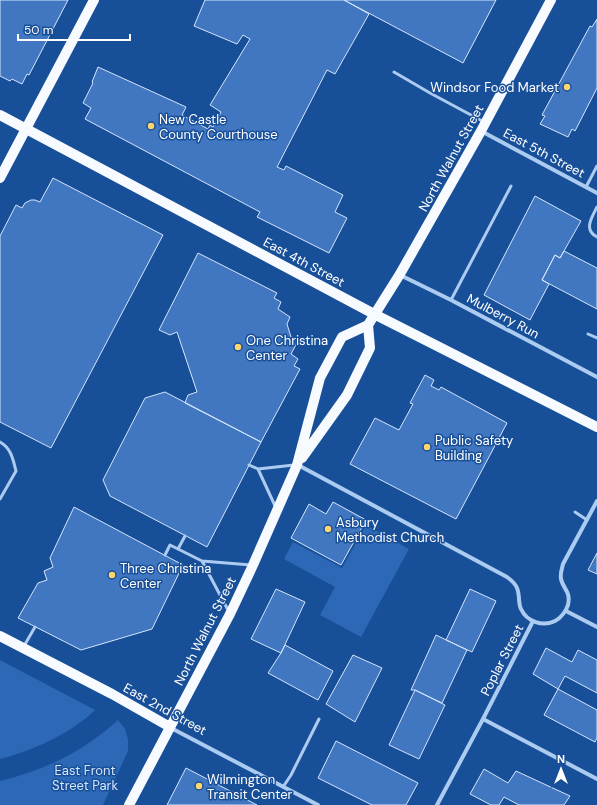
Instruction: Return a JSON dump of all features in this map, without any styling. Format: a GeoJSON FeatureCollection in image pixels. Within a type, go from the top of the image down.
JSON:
{"type":"FeatureCollection","features":[{"type":"Feature","properties":{"kind":"main road"},"geometry":{"type":"LineString","coordinates":[[0,178],[94,0]]}},
{"type":"Feature","properties":{"kind":"main road","name":"North Walnut Street"},"geometry":{"type":"LineString","coordinates":[[297,465],[347,395],[370,348],[368,325],[400,274],[484,127],[551,0]]}},
{"type":"Feature","properties":{"kind":"main road","name":"East 4th Street"},"geometry":{"type":"LineString","coordinates":[[0,115],[374,314],[597,427]]}},
{"type":"Feature","properties":{"kind":"main road","name":"North Walnut Street"},"geometry":{"type":"LineString","coordinates":[[129,805],[230,614],[253,565],[297,465],[320,378],[342,337],[368,325]]}},
{"type":"Feature","properties":{"kind":"main road","name":"East 2nd Street"},"geometry":{"type":"LineString","coordinates":[[0,636],[24,647],[112,694],[170,727]]}},
{"type":"Feature","properties":{"kind":"street","name":"East 5th Street"},"geometry":{"type":"LineString","coordinates":[[484,127],[597,193]]}},
{"type":"Feature","properties":{"kind":"street","name":"Mulberry Run"},"geometry":{"type":"LineString","coordinates":[[400,274],[597,377]]}},
{"type":"Feature","properties":{"kind":"street"},"geometry":{"type":"LineString","coordinates":[[297,465],[507,577],[517,588],[521,609],[527,617],[533,621]]}},
{"type":"Feature","properties":{"kind":"street"},"geometry":{"type":"LineString","coordinates":[[597,501],[561,570],[562,580],[569,600],[566,611],[597,627]]}},
{"type":"Feature","properties":{"kind":"street","name":"Poplar Street"},"geometry":{"type":"LineString","coordinates":[[437,805],[533,621],[544,624],[554,622],[566,611]]}},
{"type":"Feature","properties":{"kind":"street"},"geometry":{"type":"LineString","coordinates":[[483,719],[597,779]]}},
{"type":"Feature","properties":{"kind":"street","name":"East 2nd Street"},"geometry":{"type":"LineString","coordinates":[[170,727],[318,805]]}},
{"type":"Feature","properties":{"kind":"lane"},"geometry":{"type":"LineString","coordinates":[[394,72],[484,127]]}},
{"type":"Feature","properties":{"kind":"lane"},"geometry":{"type":"LineString","coordinates":[[586,187],[597,166]]}},
{"type":"Feature","properties":{"kind":"lane"},"geometry":{"type":"LineString","coordinates":[[451,300],[511,186]]}},
{"type":"Feature","properties":{"kind":"lane"},"geometry":{"type":"LineString","coordinates":[[597,207],[590,222],[589,229],[593,235],[597,237]]}},
{"type":"Feature","properties":{"kind":"lane"},"geometry":{"type":"LineString","coordinates":[[588,334],[597,338]]}},
{"type":"Feature","properties":{"kind":"lane"},"geometry":{"type":"LineString","coordinates":[[0,442],[5,445],[12,456],[16,470],[0,499]]}},
{"type":"Feature","properties":{"kind":"lane"},"geometry":{"type":"LineString","coordinates":[[249,465],[258,469],[297,465]]}},
{"type":"Feature","properties":{"kind":"lane"},"geometry":{"type":"LineString","coordinates":[[258,469],[277,509]]}},
{"type":"Feature","properties":{"kind":"lane"},"geometry":{"type":"LineString","coordinates":[[575,512],[587,520]]}},
{"type":"Feature","properties":{"kind":"lane"},"geometry":{"type":"LineString","coordinates":[[178,549],[185,536]]}},
{"type":"Feature","properties":{"kind":"lane"},"geometry":{"type":"LineString","coordinates":[[165,555],[170,545],[202,561],[253,565]]}},
{"type":"Feature","properties":{"kind":"lane"},"geometry":{"type":"LineString","coordinates":[[202,561],[230,614]]}},
{"type":"Feature","properties":{"kind":"lane"},"geometry":{"type":"LineString","coordinates":[[24,647],[35,627]]}},
{"type":"Feature","properties":{"kind":"lane"},"geometry":{"type":"LineString","coordinates":[[283,787],[291,775],[319,719]]}},
{"type":"Feature","properties":{"kind":"green space"},"geometry":{"type":"Polygon","coordinates":[[[366,525],[409,549],[361,637],[320,615],[335,587],[284,559],[293,542],[342,568],[366,525]]]}},
{"type":"Feature","properties":{"kind":"green space","name":"East Front Street Park"},"geometry":{"type":"Polygon","coordinates":[[[0,660],[95,710],[74,727],[62,734],[38,746],[0,759],[0,660]]]}},
{"type":"Feature","properties":{"kind":"green space","name":"East Front Street Park"},"geometry":{"type":"Polygon","coordinates":[[[118,720],[125,729],[128,739],[128,751],[103,805],[0,805],[0,781],[37,770],[72,754],[100,735],[118,720]]]}},
{"type":"Feature","properties":{"kind":"building"},"geometry":{"type":"Polygon","coordinates":[[[0,0],[68,0],[29,75],[27,74],[22,84],[12,79],[10,81],[0,76],[0,0]]]}},
{"type":"Feature","properties":{"kind":"building","name":"New Castle County Courthouse"},"geometry":{"type":"Polygon","coordinates":[[[205,0],[344,0],[369,14],[335,74],[327,70],[277,167],[284,170],[286,166],[343,195],[335,212],[347,218],[329,253],[257,217],[260,212],[85,119],[91,108],[83,103],[93,83],[92,82],[98,67],[186,107],[182,115],[208,129],[210,125],[213,127],[221,112],[210,105],[250,39],[243,35],[237,44],[194,26],[205,0]]]}},
{"type":"Feature","properties":{"kind":"building"},"geometry":{"type":"Polygon","coordinates":[[[344,0],[496,0],[463,63],[344,0]]]}},
{"type":"Feature","properties":{"kind":"building"},"geometry":{"type":"Polygon","coordinates":[[[597,19],[597,88],[575,131],[572,129],[568,137],[540,124],[545,116],[542,115],[590,26],[592,27],[597,19]]]}},
{"type":"Feature","properties":{"kind":"building"},"geometry":{"type":"Polygon","coordinates":[[[53,178],[163,235],[51,448],[0,422],[0,236],[16,205],[22,208],[25,203],[31,200],[40,202],[53,178]]]}},
{"type":"Feature","properties":{"kind":"building"},"geometry":{"type":"Polygon","coordinates":[[[535,196],[581,221],[560,258],[555,255],[542,280],[549,284],[530,320],[484,295],[535,196]]]}},
{"type":"Feature","properties":{"kind":"building"},"geometry":{"type":"Polygon","coordinates":[[[564,251],[597,268],[597,309],[542,280],[555,255],[560,258],[564,251]]]}},
{"type":"Feature","properties":{"kind":"building","name":"One Christina Center"},"geometry":{"type":"Polygon","coordinates":[[[198,253],[277,293],[274,298],[281,302],[278,309],[290,317],[287,324],[291,337],[298,341],[291,354],[298,359],[294,366],[300,369],[261,442],[185,403],[188,395],[197,392],[177,332],[170,335],[159,330],[198,253]]]}},
{"type":"Feature","properties":{"kind":"building","name":"Public Safety Building"},"geometry":{"type":"Polygon","coordinates":[[[425,375],[434,380],[431,386],[439,390],[441,387],[507,423],[456,519],[350,464],[375,418],[399,430],[413,404],[410,403],[425,375]]]}},
{"type":"Feature","properties":{"kind":"building"},"geometry":{"type":"Polygon","coordinates":[[[165,392],[261,442],[207,547],[110,496],[103,480],[145,398],[165,392]]]}},
{"type":"Feature","properties":{"kind":"building","name":"Asbury Methodist Church"},"geometry":{"type":"Polygon","coordinates":[[[333,502],[366,520],[341,565],[291,538],[309,504],[326,514],[333,502]]]}},
{"type":"Feature","properties":{"kind":"building","name":"Three Christina Center"},"geometry":{"type":"Polygon","coordinates":[[[74,507],[183,565],[152,629],[81,650],[18,618],[38,583],[47,580],[44,571],[53,567],[50,558],[74,507]]]}},
{"type":"Feature","properties":{"kind":"building"},"geometry":{"type":"Polygon","coordinates":[[[597,553],[597,574],[588,570],[597,553]]]}},
{"type":"Feature","properties":{"kind":"building"},"geometry":{"type":"Polygon","coordinates":[[[276,589],[305,602],[281,653],[251,639],[276,589]]]}},
{"type":"Feature","properties":{"kind":"building"},"geometry":{"type":"Polygon","coordinates":[[[470,589],[496,601],[472,652],[446,640],[470,589]]]}},
{"type":"Feature","properties":{"kind":"building"},"geometry":{"type":"Polygon","coordinates":[[[436,635],[467,650],[442,703],[415,690],[411,690],[436,635]]]}},
{"type":"Feature","properties":{"kind":"building"},"geometry":{"type":"Polygon","coordinates":[[[285,645],[333,671],[318,700],[268,673],[285,645]]]}},
{"type":"Feature","properties":{"kind":"building"},"geometry":{"type":"Polygon","coordinates":[[[546,648],[572,662],[578,650],[597,660],[597,693],[565,676],[558,689],[533,674],[546,648]]]}},
{"type":"Feature","properties":{"kind":"building"},"geometry":{"type":"Polygon","coordinates":[[[353,655],[382,668],[355,722],[326,704],[353,655]]]}},
{"type":"Feature","properties":{"kind":"building"},"geometry":{"type":"Polygon","coordinates":[[[558,689],[597,710],[597,738],[595,742],[544,715],[558,689]]]}},
{"type":"Feature","properties":{"kind":"building"},"geometry":{"type":"Polygon","coordinates":[[[415,690],[445,705],[419,759],[389,745],[415,690]]]}},
{"type":"Feature","properties":{"kind":"building"},"geometry":{"type":"Polygon","coordinates":[[[336,741],[418,783],[406,805],[372,805],[318,778],[336,741]]]}},
{"type":"Feature","properties":{"kind":"building","name":"Wilmington Transit Center"},"geometry":{"type":"Polygon","coordinates":[[[186,768],[257,805],[167,805],[186,768]]]}},
{"type":"Feature","properties":{"kind":"building"},"geometry":{"type":"Polygon","coordinates":[[[484,769],[508,783],[516,771],[570,796],[564,805],[519,805],[504,797],[499,805],[491,805],[470,794],[484,769]]]}},
{"type":"Feature","properties":{"kind":"place","name":"Windsor Food Market"},"geometry":{"type":"Point","coordinates":[567,87]}},
{"type":"Feature","properties":{"kind":"place","name":"New Castle County Courthouse"},"geometry":{"type":"Point","coordinates":[151,126]}},
{"type":"Feature","properties":{"kind":"place","name":"One Christina Center"},"geometry":{"type":"Point","coordinates":[238,347]}},
{"type":"Feature","properties":{"kind":"place","name":"Public Safety Building"},"geometry":{"type":"Point","coordinates":[427,447]}},
{"type":"Feature","properties":{"kind":"place","name":"Asbury Methodist Church"},"geometry":{"type":"Point","coordinates":[328,529]}},
{"type":"Feature","properties":{"kind":"place","name":"Three Christina Center"},"geometry":{"type":"Point","coordinates":[112,575]}},
{"type":"Feature","properties":{"kind":"place","name":"Wilmington Transit Center"},"geometry":{"type":"Point","coordinates":[199,786]}}]}
